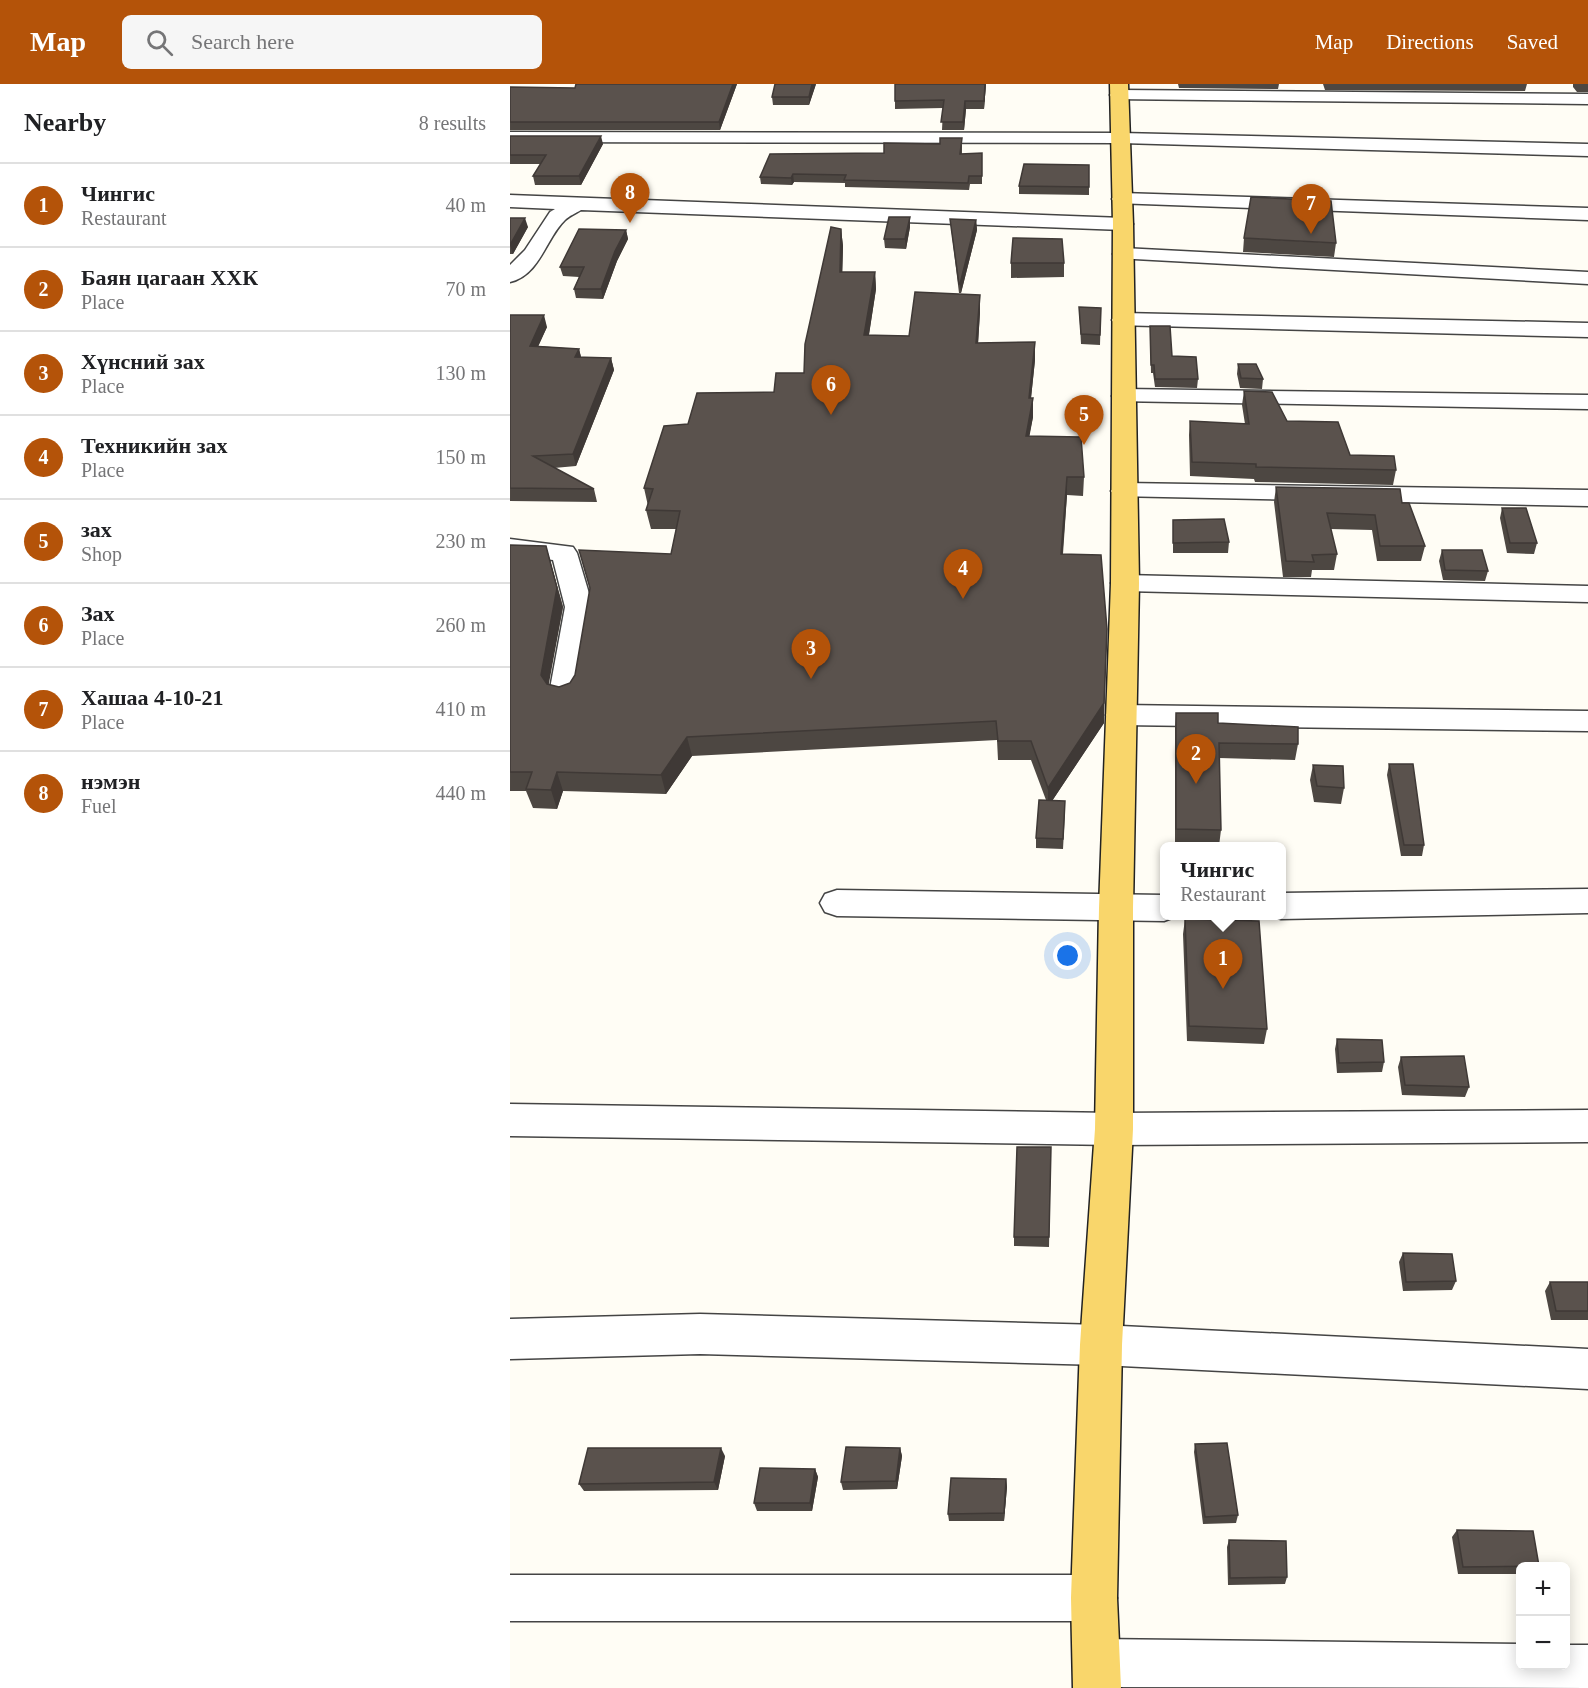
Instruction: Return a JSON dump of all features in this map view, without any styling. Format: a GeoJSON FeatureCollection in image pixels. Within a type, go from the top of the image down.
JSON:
{"type":"FeatureCollection","features":[{"type":"Feature","properties":{"kind":"main road"},"geometry":{"type":"LineString","coordinates":[[1097,1675],[1094,1598],[1101,1345],[1114,1129],[1116,908],[1125,583],[1123,226],[1119,89]]}},
{"type":"Feature","properties":{"kind":"street"},"geometry":{"type":"LineString","coordinates":[[1119,89],[1588,99]]}},
{"type":"Feature","properties":{"kind":"street"},"geometry":{"type":"LineString","coordinates":[[510,137],[1120,138],[1588,150]]}},
{"type":"Feature","properties":{"kind":"street"},"geometry":{"type":"LineString","coordinates":[[510,201],[1123,226],[1588,214]]}},
{"type":"Feature","properties":{"kind":"street"},"geometry":{"type":"LineString","coordinates":[[515,267],[557,216],[576,204]]}},
{"type":"Feature","properties":{"kind":"street"},"geometry":{"type":"LineString","coordinates":[[1123,226],[1588,278]]}},
{"type":"Feature","properties":{"kind":"street"},"geometry":{"type":"LineString","coordinates":[[1124,320],[1588,330]]}},
{"type":"Feature","properties":{"kind":"street"},"geometry":{"type":"LineString","coordinates":[[1124,396],[1588,402]]}},
{"type":"Feature","properties":{"kind":"street"},"geometry":{"type":"LineString","coordinates":[[1124,491],[1588,498]]}},
{"type":"Feature","properties":{"kind":"street"},"geometry":{"type":"LineString","coordinates":[[510,547],[564,553],[579,607],[564,694]]}},
{"type":"Feature","properties":{"kind":"street"},"geometry":{"type":"LineString","coordinates":[[1125,583],[1588,594]]}},
{"type":"Feature","properties":{"kind":"street"},"geometry":{"type":"LineString","coordinates":[[1121,715],[1588,722]]}},
{"type":"Feature","properties":{"kind":"street"},"geometry":{"type":"LineString","coordinates":[[1286,906],[1588,901]]}},
{"type":"Feature","properties":{"kind":"street"},"geometry":{"type":"LineString","coordinates":[[837,903],[1160,908]]}},
{"type":"Feature","properties":{"kind":"street"},"geometry":{"type":"LineString","coordinates":[[510,1120],[1114,1129],[1588,1126]]}},
{"type":"Feature","properties":{"kind":"street"},"geometry":{"type":"LineString","coordinates":[[510,1339],[700,1334],[1101,1345],[1588,1369]]}},
{"type":"Feature","properties":{"kind":"street"},"geometry":{"type":"LineString","coordinates":[[510,1598],[1094,1598]]}},
{"type":"Feature","properties":{"kind":"street"},"geometry":{"type":"LineString","coordinates":[[1097,1675],[1588,1669]]}},
{"type":"Feature","properties":{"kind":"building"},"geometry":{"type":"Polygon","coordinates":[[[576,84],[733,84],[719,122],[510,122],[510,87],[575,88],[576,84]]]}},
{"type":"Feature","properties":{"kind":"building"},"geometry":{"type":"Polygon","coordinates":[[[775,84],[812,84],[809,97],[772,97],[775,84]]]}},
{"type":"Feature","properties":{"kind":"building"},"geometry":{"type":"Polygon","coordinates":[[[895,84],[985,84],[984,101],[965,101],[963,122],[941,122],[944,100],[895,101],[895,84]]]}},
{"type":"Feature","properties":{"kind":"building"},"geometry":{"type":"Polygon","coordinates":[[[510,136],[601,136],[579,176],[533,176],[546,155],[510,155],[510,136]]]}},
{"type":"Feature","properties":{"kind":"building"},"geometry":{"type":"Polygon","coordinates":[[[940,138],[962,138],[960,154],[982,153],[982,176],[969,176],[968,183],[844,180],[846,175],[793,174],[791,178],[760,177],[770,154],[884,153],[884,143],[940,144],[940,138]]]}},
{"type":"Feature","properties":{"kind":"building"},"geometry":{"type":"Polygon","coordinates":[[[1024,164],[1089,165],[1089,187],[1019,186],[1024,164]]]}},
{"type":"Feature","properties":{"kind":"building"},"geometry":{"type":"Polygon","coordinates":[[[1251,197],[1331,201],[1336,243],[1244,238],[1251,197]]]}},
{"type":"Feature","properties":{"kind":"building"},"geometry":{"type":"Polygon","coordinates":[[[889,217],[910,217],[905,239],[884,239],[889,217]]]}},
{"type":"Feature","properties":{"kind":"building"},"geometry":{"type":"Polygon","coordinates":[[[510,218],[525,218],[510,245],[510,218]]]}},
{"type":"Feature","properties":{"kind":"building"},"geometry":{"type":"Polygon","coordinates":[[[950,219],[976,220],[960,284],[959,284],[950,219]]]}},
{"type":"Feature","properties":{"kind":"building"},"geometry":{"type":"Polygon","coordinates":[[[831,227],[841,229],[840,272],[875,272],[864,335],[909,336],[915,292],[980,295],[976,343],[1035,342],[1029,398],[1033,398],[1026,436],[1081,437],[1084,477],[1067,477],[1061,554],[1101,555],[1107,629],[1104,703],[1048,788],[1031,741],[998,741],[996,721],[687,737],[661,775],[557,772],[551,790],[526,789],[532,772],[510,772],[510,545],[546,546],[557,588],[541,675],[547,684],[559,687],[570,683],[575,675],[590,588],[579,550],[671,554],[680,511],[646,510],[653,489],[644,488],[664,426],[688,424],[697,393],[774,392],[776,373],[804,373],[805,344],[831,227]]]}},
{"type":"Feature","properties":{"kind":"building"},"geometry":{"type":"Polygon","coordinates":[[[579,229],[626,230],[615,251],[601,289],[574,289],[584,267],[560,267],[579,229]]]}},
{"type":"Feature","properties":{"kind":"building"},"geometry":{"type":"Polygon","coordinates":[[[1013,238],[1062,239],[1064,263],[1011,263],[1013,238]]]}},
{"type":"Feature","properties":{"kind":"building"},"geometry":{"type":"Polygon","coordinates":[[[1079,307],[1101,308],[1100,335],[1081,334],[1079,307]]]}},
{"type":"Feature","properties":{"kind":"building"},"geometry":{"type":"Polygon","coordinates":[[[510,315],[544,315],[530,346],[579,349],[575,357],[611,358],[573,454],[533,456],[594,489],[510,488],[510,315]]]}},
{"type":"Feature","properties":{"kind":"building"},"geometry":{"type":"Polygon","coordinates":[[[1150,326],[1170,326],[1172,356],[1196,357],[1198,379],[1155,379],[1154,365],[1151,365],[1150,326]]]}},
{"type":"Feature","properties":{"kind":"building"},"geometry":{"type":"Polygon","coordinates":[[[1238,364],[1256,364],[1263,379],[1241,378],[1238,364]]]}},
{"type":"Feature","properties":{"kind":"building"},"geometry":{"type":"Polygon","coordinates":[[[1244,391],[1272,392],[1287,421],[1338,422],[1350,455],[1394,456],[1396,470],[1256,467],[1256,464],[1192,462],[1190,421],[1249,424],[1244,391]]]}},
{"type":"Feature","properties":{"kind":"building"},"geometry":{"type":"Polygon","coordinates":[[[1276,487],[1400,489],[1402,503],[1409,503],[1425,546],[1380,546],[1375,515],[1327,513],[1337,554],[1312,555],[1314,562],[1286,561],[1276,487]]]}},
{"type":"Feature","properties":{"kind":"building"},"geometry":{"type":"Polygon","coordinates":[[[1502,508],[1526,508],[1537,543],[1510,543],[1502,508]]]}},
{"type":"Feature","properties":{"kind":"building"},"geometry":{"type":"Polygon","coordinates":[[[1224,519],[1229,542],[1173,543],[1173,520],[1224,519]]]}},
{"type":"Feature","properties":{"kind":"building"},"geometry":{"type":"Polygon","coordinates":[[[1442,550],[1482,550],[1488,571],[1445,570],[1442,550]]]}},
{"type":"Feature","properties":{"kind":"building"},"geometry":{"type":"Polygon","coordinates":[[[1176,713],[1218,713],[1218,723],[1298,727],[1298,744],[1219,743],[1221,830],[1176,829],[1176,713]]]}},
{"type":"Feature","properties":{"kind":"building"},"geometry":{"type":"Polygon","coordinates":[[[1389,764],[1413,764],[1424,845],[1404,845],[1389,764]]]}},
{"type":"Feature","properties":{"kind":"building"},"geometry":{"type":"Polygon","coordinates":[[[1313,765],[1343,766],[1344,788],[1317,786],[1313,765]]]}},
{"type":"Feature","properties":{"kind":"building"},"geometry":{"type":"Polygon","coordinates":[[[1039,800],[1065,801],[1063,839],[1036,838],[1039,800]]]}},
{"type":"Feature","properties":{"kind":"building"},"geometry":{"type":"Polygon","coordinates":[[[1185,920],[1259,921],[1267,1029],[1189,1026],[1185,920]]]}},
{"type":"Feature","properties":{"kind":"building"},"geometry":{"type":"Polygon","coordinates":[[[1337,1039],[1382,1040],[1384,1062],[1339,1063],[1337,1039]]]}},
{"type":"Feature","properties":{"kind":"building"},"geometry":{"type":"Polygon","coordinates":[[[1464,1056],[1469,1087],[1405,1085],[1401,1057],[1464,1056]]]}},
{"type":"Feature","properties":{"kind":"building"},"geometry":{"type":"Polygon","coordinates":[[[1017,1147],[1051,1147],[1049,1237],[1014,1237],[1017,1147]]]}},
{"type":"Feature","properties":{"kind":"building"},"geometry":{"type":"Polygon","coordinates":[[[1403,1253],[1452,1254],[1456,1281],[1406,1282],[1403,1253]]]}},
{"type":"Feature","properties":{"kind":"building"},"geometry":{"type":"Polygon","coordinates":[[[1550,1282],[1588,1282],[1588,1311],[1556,1311],[1550,1282]]]}},
{"type":"Feature","properties":{"kind":"building"},"geometry":{"type":"Polygon","coordinates":[[[1227,1443],[1238,1515],[1205,1517],[1195,1444],[1227,1443]]]}},
{"type":"Feature","properties":{"kind":"building"},"geometry":{"type":"Polygon","coordinates":[[[846,1447],[900,1448],[896,1481],[841,1482],[846,1447]]]}},
{"type":"Feature","properties":{"kind":"building"},"geometry":{"type":"Polygon","coordinates":[[[588,1448],[721,1448],[714,1482],[579,1484],[588,1448]]]}},
{"type":"Feature","properties":{"kind":"building"},"geometry":{"type":"Polygon","coordinates":[[[760,1468],[815,1469],[810,1503],[754,1503],[760,1468]]]}},
{"type":"Feature","properties":{"kind":"building"},"geometry":{"type":"Polygon","coordinates":[[[951,1478],[1006,1479],[1004,1513],[948,1514],[951,1478]]]}},
{"type":"Feature","properties":{"kind":"building"},"geometry":{"type":"Polygon","coordinates":[[[1457,1530],[1533,1531],[1538,1562],[1516,1562],[1516,1566],[1463,1567],[1457,1530]]]}},
{"type":"Feature","properties":{"kind":"building"},"geometry":{"type":"Polygon","coordinates":[[[1229,1540],[1286,1541],[1287,1577],[1230,1578],[1229,1540]]]}},
{"type":"Feature","properties":{"kind":"place","name":"нэмэн"},"geometry":{"type":"Point","coordinates":[630,223]}},
{"type":"Feature","properties":{"kind":"place","name":"Хашаа 4-10-21"},"geometry":{"type":"Point","coordinates":[1311,234]}},
{"type":"Feature","properties":{"kind":"place","name":"Зах"},"geometry":{"type":"Point","coordinates":[831,415]}},
{"type":"Feature","properties":{"kind":"place","name":"зах"},"geometry":{"type":"Point","coordinates":[1084,445]}},
{"type":"Feature","properties":{"kind":"place","name":"Техникийн зах"},"geometry":{"type":"Point","coordinates":[963,599]}},
{"type":"Feature","properties":{"kind":"place","name":"Хүнсний зах"},"geometry":{"type":"Point","coordinates":[811,679]}},
{"type":"Feature","properties":{"kind":"place","name":"Баян цагаан ХХК"},"geometry":{"type":"Point","coordinates":[1196,784]}},
{"type":"Feature","properties":{"kind":"place","name":"Чингис"},"geometry":{"type":"Point","coordinates":[1223,989]}}]}
